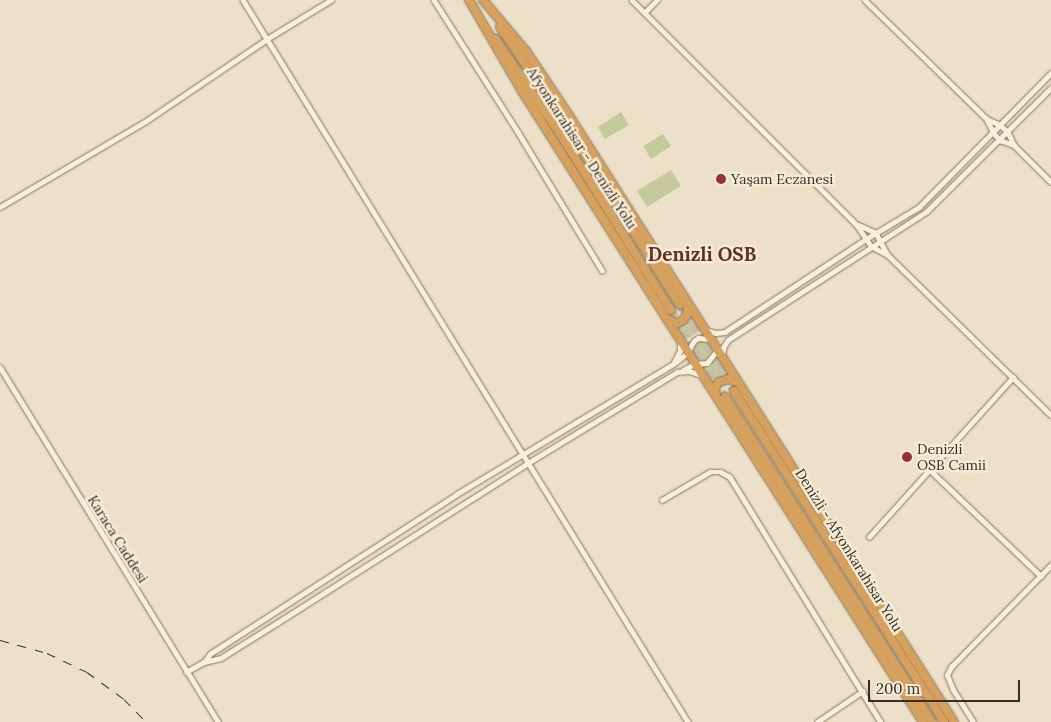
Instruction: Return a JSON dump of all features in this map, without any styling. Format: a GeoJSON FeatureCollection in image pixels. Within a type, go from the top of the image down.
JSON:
{"type":"FeatureCollection","features":[{"type":"Feature","properties":{"kind":"highway","name":"Afyonkarahisar - Denizli Yolu"},"geometry":{"type":"LineString","coordinates":[[470,0],[560,134],[671,310]]}},
{"type":"Feature","properties":{"kind":"highway"},"geometry":{"type":"LineString","coordinates":[[470,0],[512,76],[923,722]]}},
{"type":"Feature","properties":{"kind":"highway"},"geometry":{"type":"LineString","coordinates":[[483,0],[683,303],[710,339],[736,387],[954,722]]}},
{"type":"Feature","properties":{"kind":"highway"},"geometry":{"type":"LineString","coordinates":[[665,318],[677,323],[683,320],[688,313],[683,303]]}},
{"type":"Feature","properties":{"kind":"highway"},"geometry":{"type":"LineString","coordinates":[[716,398],[716,387],[719,382],[729,379],[736,387]]}},
{"type":"Feature","properties":{"kind":"highway","name":"Denizli - Afyonkarahisar Yolu"},"geometry":{"type":"LineString","coordinates":[[736,387],[944,722]]}},
{"type":"Feature","properties":{"kind":"highway"},"geometry":{"type":"LineString","coordinates":[[725,397],[932,722]]}},
{"type":"Feature","properties":{"kind":"street"},"geometry":{"type":"LineString","coordinates":[[244,0],[688,722]]}},
{"type":"Feature","properties":{"kind":"street"},"geometry":{"type":"LineString","coordinates":[[0,207],[146,121],[267,39],[330,0]]}},
{"type":"Feature","properties":{"kind":"street"},"geometry":{"type":"LineString","coordinates":[[434,0],[518,132],[602,270]]}},
{"type":"Feature","properties":{"kind":"street"},"geometry":{"type":"LineString","coordinates":[[632,0],[858,225],[871,246],[888,255],[1051,415]]}},
{"type":"Feature","properties":{"kind":"street"},"geometry":{"type":"LineString","coordinates":[[645,12],[657,0]]}},
{"type":"Feature","properties":{"kind":"street"},"geometry":{"type":"LineString","coordinates":[[865,0],[987,119],[1000,125],[1008,132],[1014,145],[1051,182]]}},
{"type":"Feature","properties":{"kind":"street"},"geometry":{"type":"LineString","coordinates":[[204,662],[210,654],[523,453],[673,364],[687,353],[698,338],[710,339],[725,332],[866,239],[920,207],[1051,73]]}},
{"type":"Feature","properties":{"kind":"street"},"geometry":{"type":"LineString","coordinates":[[186,672],[204,662],[221,658],[528,463],[677,372],[695,364],[707,363],[728,340],[926,212],[1051,88]]}},
{"type":"Feature","properties":{"kind":"street"},"geometry":{"type":"LineString","coordinates":[[987,119],[993,132],[1000,140],[1014,145]]}},
{"type":"Feature","properties":{"kind":"street"},"geometry":{"type":"LineString","coordinates":[[858,225],[876,233],[888,255]]}},
{"type":"Feature","properties":{"kind":"street"},"geometry":{"type":"LineString","coordinates":[[704,330],[716,333],[725,332]]}},
{"type":"Feature","properties":{"kind":"street"},"geometry":{"type":"LineString","coordinates":[[722,359],[724,346],[728,340]]}},
{"type":"Feature","properties":{"kind":"street"},"geometry":{"type":"LineString","coordinates":[[673,364],[680,351],[680,341]]}},
{"type":"Feature","properties":{"kind":"street","name":"Karaca Caddesi"},"geometry":{"type":"LineString","coordinates":[[0,367],[218,722]]}},
{"type":"Feature","properties":{"kind":"street"},"geometry":{"type":"LineString","coordinates":[[677,372],[689,371],[702,376]]}},
{"type":"Feature","properties":{"kind":"street"},"geometry":{"type":"LineString","coordinates":[[869,537],[1013,377]]}},
{"type":"Feature","properties":{"kind":"street"},"geometry":{"type":"LineString","coordinates":[[929,469],[1041,576]]}},
{"type":"Feature","properties":{"kind":"street"},"geometry":{"type":"LineString","coordinates":[[662,500],[710,472],[721,472],[730,477],[882,722]]}},
{"type":"Feature","properties":{"kind":"street"},"geometry":{"type":"LineString","coordinates":[[973,722],[953,690],[947,675],[951,667],[1051,565]]}},
{"type":"Feature","properties":{"kind":"street"},"geometry":{"type":"LineString","coordinates":[[817,722],[863,692]]}},
{"type":"Feature","properties":{"kind":"green space"},"geometry":{"type":"Polygon","coordinates":[[[621,112],[629,125],[605,139],[598,127],[621,112]]]}},
{"type":"Feature","properties":{"kind":"green space"},"geometry":{"type":"Polygon","coordinates":[[[663,134],[671,146],[651,159],[643,146],[663,134]]]}},
{"type":"Feature","properties":{"kind":"green space"},"geometry":{"type":"Polygon","coordinates":[[[671,170],[681,186],[647,207],[637,191],[671,170]]]}},
{"type":"Feature","properties":{"kind":"green space"},"geometry":{"type":"Polygon","coordinates":[[[691,314],[701,330],[684,341],[673,325],[691,314]]]}},
{"type":"Feature","properties":{"kind":"green space"},"geometry":{"type":"Polygon","coordinates":[[[702,341],[709,344],[712,351],[709,358],[702,361],[695,358],[692,351],[695,344],[702,341]]]}},
{"type":"Feature","properties":{"kind":"green space"},"geometry":{"type":"Polygon","coordinates":[[[719,360],[729,375],[713,387],[703,372],[719,360]]]}},
{"type":"Feature","properties":{"kind":"tunnel"},"geometry":{"type":"LineString","coordinates":[[680,305],[734,391]]}},
{"type":"Feature","properties":{"kind":"tunnel"},"geometry":{"type":"LineString","coordinates":[[671,310],[725,397]]}},
{"type":"Feature","properties":{"kind":"railway"},"geometry":{"type":"LineString","coordinates":[[0,640],[47,653],[87,672],[124,699],[146,722]]}},
{"type":"Feature","properties":{"kind":"place","name":"Yaşam Eczanesi"},"geometry":{"type":"Point","coordinates":[721,179]}},
{"type":"Feature","properties":{"kind":"place","name":"Denizli OSB Camii"},"geometry":{"type":"Point","coordinates":[907,457]}},
{"type":"Feature","properties":{"kind":"district","name":"Denizli OSB"},"geometry":{"type":"Point","coordinates":[702,255]}}]}
